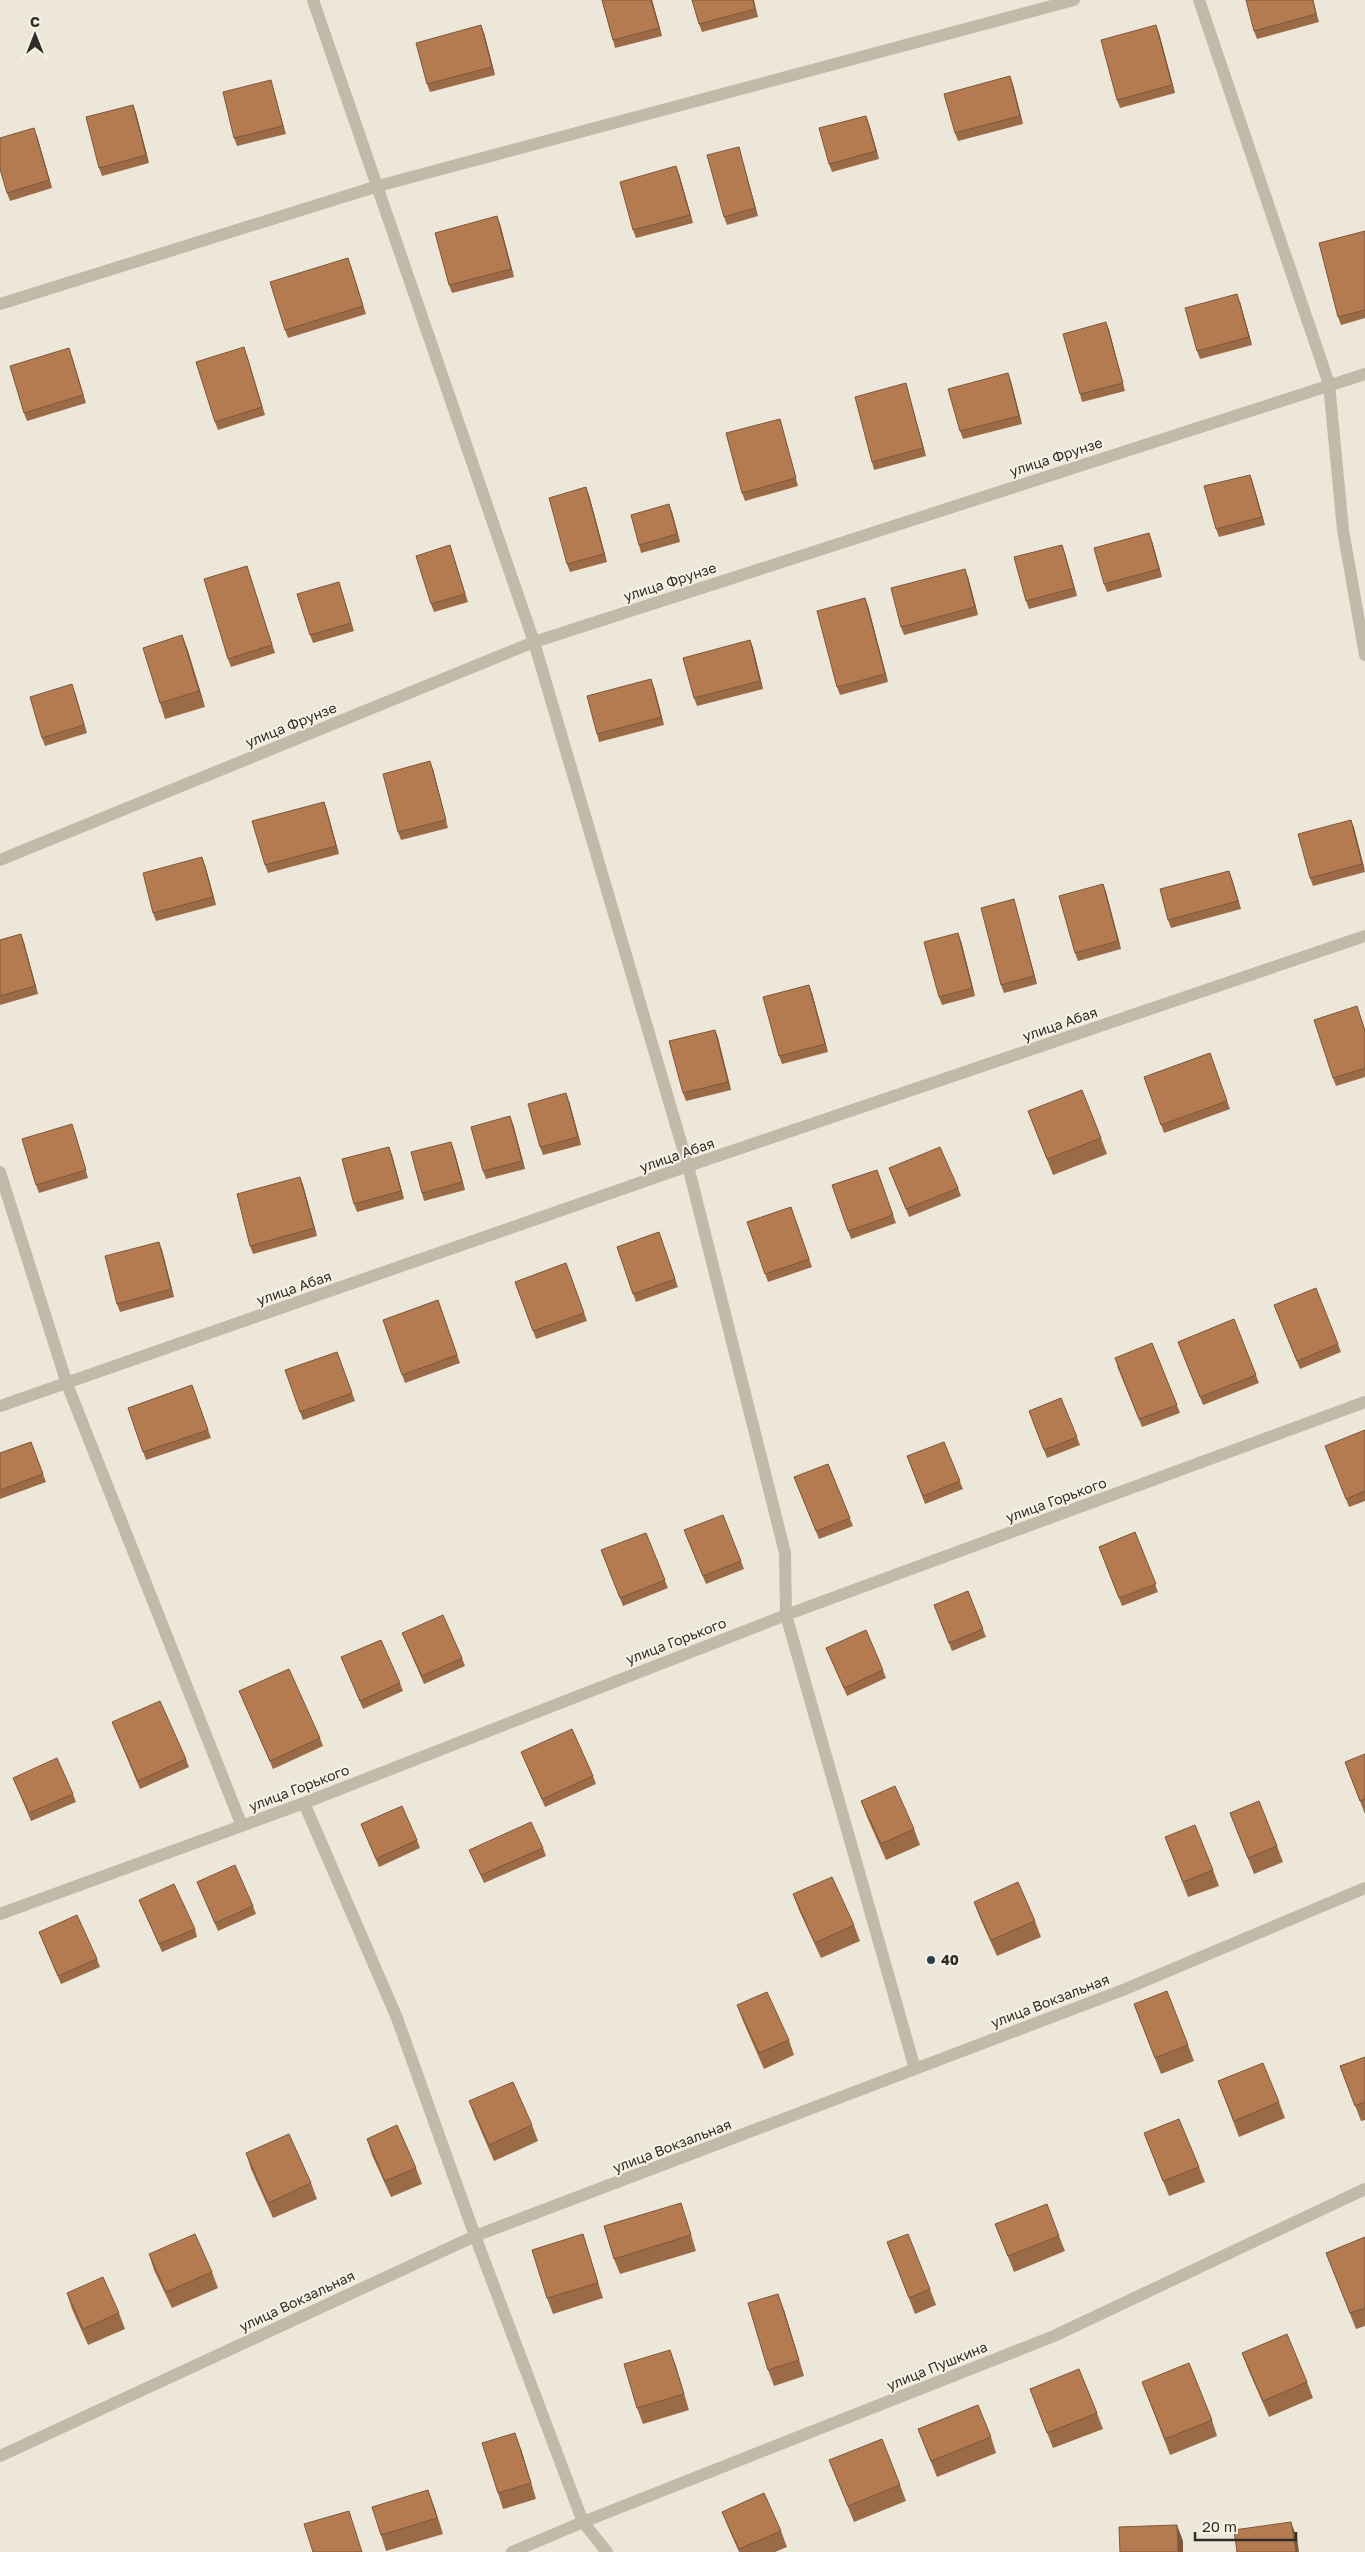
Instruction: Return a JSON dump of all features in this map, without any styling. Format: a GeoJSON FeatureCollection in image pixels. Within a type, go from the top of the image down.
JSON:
{"type":"FeatureCollection","features":[{"type":"Feature","properties":{"kind":"street"},"geometry":{"type":"LineString","coordinates":[[313,0],[534,642],[688,1166],[784,1553],[786,1614],[915,2069]]}},
{"type":"Feature","properties":{"kind":"street"},"geometry":{"type":"LineString","coordinates":[[0,304],[378,186],[1074,0]]}},
{"type":"Feature","properties":{"kind":"street"},"geometry":{"type":"LineString","coordinates":[[1199,0],[1329,384],[1343,530],[1365,656]]}},
{"type":"Feature","properties":{"kind":"street","name":"улица Фрунзе"},"geometry":{"type":"LineString","coordinates":[[0,860],[534,642],[1329,384],[1365,374]]}},
{"type":"Feature","properties":{"kind":"street","name":"улица Абая"},"geometry":{"type":"LineString","coordinates":[[0,1406],[688,1166],[1365,936]]}},
{"type":"Feature","properties":{"kind":"street"},"geometry":{"type":"LineString","coordinates":[[0,1172],[66,1384],[242,1826]]}},
{"type":"Feature","properties":{"kind":"street","name":"улица Горького"},"geometry":{"type":"LineString","coordinates":[[0,1914],[304,1803],[786,1614],[1365,1402]]}},
{"type":"Feature","properties":{"kind":"street"},"geometry":{"type":"LineString","coordinates":[[304,1803],[397,2018],[475,2236],[583,2522],[607,2552]]}},
{"type":"Feature","properties":{"kind":"street","name":"улица Вокзальная"},"geometry":{"type":"LineString","coordinates":[[0,2456],[475,2236],[1123,1990],[1365,1888]]}},
{"type":"Feature","properties":{"kind":"street","name":"улица Пушкина"},"geometry":{"type":"LineString","coordinates":[[512,2552],[583,2522],[1054,2336],[1365,2188]]}},
{"type":"Feature","properties":{"kind":"building"},"geometry":{"type":"Polygon","coordinates":[[[602,0],[651,0],[659,28],[613,40],[602,0]]]}},
{"type":"Feature","properties":{"kind":"building"},"geometry":{"type":"Polygon","coordinates":[[[692,0],[753,0],[755,9],[699,24],[692,0]]]}},
{"type":"Feature","properties":{"kind":"building"},"geometry":{"type":"Polygon","coordinates":[[[1246,0],[1313,0],[1316,14],[1254,31],[1246,0]]]}},
{"type":"Feature","properties":{"kind":"building"},"geometry":{"type":"Polygon","coordinates":[[[481,25],[492,67],[427,84],[416,43],[481,25]]]}},
{"type":"Feature","properties":{"kind":"building"},"geometry":{"type":"Polygon","coordinates":[[[1156,25],[1172,85],[1117,100],[1101,40],[1156,25]]]}},
{"type":"Feature","properties":{"kind":"building"},"geometry":{"type":"Polygon","coordinates":[[[1010,76],[1020,116],[955,133],[944,94],[1010,76]]]}},
{"type":"Feature","properties":{"kind":"building"},"geometry":{"type":"Polygon","coordinates":[[[271,80],[283,126],[234,138],[223,92],[271,80]]]}},
{"type":"Feature","properties":{"kind":"building"},"geometry":{"type":"Polygon","coordinates":[[[133,105],[146,155],[99,168],[86,117],[133,105]]]}},
{"type":"Feature","properties":{"kind":"building"},"geometry":{"type":"Polygon","coordinates":[[[866,116],[876,151],[829,164],[819,128],[866,116]]]}},
{"type":"Feature","properties":{"kind":"building"},"geometry":{"type":"Polygon","coordinates":[[[34,128],[49,180],[7,193],[0,169],[0,138],[34,128]]]}},
{"type":"Feature","properties":{"kind":"building"},"geometry":{"type":"Polygon","coordinates":[[[739,147],[755,208],[724,217],[707,155],[739,147]]]}},
{"type":"Feature","properties":{"kind":"building"},"geometry":{"type":"Polygon","coordinates":[[[676,166],[690,215],[633,230],[620,182],[676,166]]]}},
{"type":"Feature","properties":{"kind":"building"},"geometry":{"type":"Polygon","coordinates":[[[497,216],[511,269],[449,285],[435,233],[497,216]]]}},
{"type":"Feature","properties":{"kind":"building"},"geometry":{"type":"Polygon","coordinates":[[[1365,231],[1365,310],[1338,317],[1319,243],[1365,231]]]}},
{"type":"Feature","properties":{"kind":"building"},"geometry":{"type":"Polygon","coordinates":[[[348,258],[363,306],[285,330],[270,282],[348,258]]]}},
{"type":"Feature","properties":{"kind":"building"},"geometry":{"type":"Polygon","coordinates":[[[1237,294],[1249,337],[1197,351],[1185,308],[1237,294]]]}},
{"type":"Feature","properties":{"kind":"building"},"geometry":{"type":"Polygon","coordinates":[[[1106,322],[1123,383],[1080,394],[1063,334],[1106,322]]]}},
{"type":"Feature","properties":{"kind":"building"},"geometry":{"type":"Polygon","coordinates":[[[244,347],[262,407],[215,422],[196,362],[244,347]]]}},
{"type":"Feature","properties":{"kind":"building"},"geometry":{"type":"Polygon","coordinates":[[[69,348],[83,395],[24,413],[10,366],[69,348]]]}},
{"type":"Feature","properties":{"kind":"building"},"geometry":{"type":"Polygon","coordinates":[[[1008,373],[1019,416],[960,431],[948,389],[1008,373]]]}},
{"type":"Feature","properties":{"kind":"building"},"geometry":{"type":"Polygon","coordinates":[[[906,383],[923,448],[872,462],[855,397],[906,383]]]}},
{"type":"Feature","properties":{"kind":"building"},"geometry":{"type":"Polygon","coordinates":[[[780,419],[796,478],[742,493],[726,433],[780,419]]]}},
{"type":"Feature","properties":{"kind":"building"},"geometry":{"type":"Polygon","coordinates":[[[1250,475],[1262,517],[1216,529],[1204,486],[1250,475]]]}},
{"type":"Feature","properties":{"kind":"building"},"geometry":{"type":"Polygon","coordinates":[[[586,487],[604,554],[567,564],[549,498],[586,487]]]}},
{"type":"Feature","properties":{"kind":"building"},"geometry":{"type":"Polygon","coordinates":[[[669,504],[677,534],[639,545],[631,515],[669,504]]]}},
{"type":"Feature","properties":{"kind":"building"},"geometry":{"type":"Polygon","coordinates":[[[1149,533],[1159,569],[1104,584],[1094,548],[1149,533]]]}},
{"type":"Feature","properties":{"kind":"building"},"geometry":{"type":"Polygon","coordinates":[[[450,545],[465,594],[431,604],[416,556],[450,545]]]}},
{"type":"Feature","properties":{"kind":"building"},"geometry":{"type":"Polygon","coordinates":[[[1062,545],[1074,588],[1026,601],[1014,557],[1062,545]]]}},
{"type":"Feature","properties":{"kind":"building"},"geometry":{"type":"Polygon","coordinates":[[[247,566],[272,645],[228,659],[204,579],[247,566]]]}},
{"type":"Feature","properties":{"kind":"building"},"geometry":{"type":"Polygon","coordinates":[[[965,569],[975,607],[901,627],[891,588],[965,569]]]}},
{"type":"Feature","properties":{"kind":"building"},"geometry":{"type":"Polygon","coordinates":[[[339,582],[351,623],[310,635],[297,594],[339,582]]]}},
{"type":"Feature","properties":{"kind":"building"},"geometry":{"type":"Polygon","coordinates":[[[865,598],[885,674],[837,687],[817,611],[865,598]]]}},
{"type":"Feature","properties":{"kind":"building"},"geometry":{"type":"Polygon","coordinates":[[[182,635],[199,691],[160,703],[143,648],[182,635]]]}},
{"type":"Feature","properties":{"kind":"building"},"geometry":{"type":"Polygon","coordinates":[[[750,640],[760,681],[694,698],[683,658],[750,640]]]}},
{"type":"Feature","properties":{"kind":"building"},"geometry":{"type":"Polygon","coordinates":[[[651,679],[661,717],[597,734],[587,696],[651,679]]]}},
{"type":"Feature","properties":{"kind":"building"},"geometry":{"type":"Polygon","coordinates":[[[72,684],[84,725],[42,738],[30,697],[72,684]]]}},
{"type":"Feature","properties":{"kind":"building"},"geometry":{"type":"Polygon","coordinates":[[[430,761],[446,820],[398,832],[383,774],[430,761]]]}},
{"type":"Feature","properties":{"kind":"building"},"geometry":{"type":"Polygon","coordinates":[[[324,802],[336,846],[265,865],[252,821],[324,802]]]}},
{"type":"Feature","properties":{"kind":"building"},"geometry":{"type":"Polygon","coordinates":[[[1351,820],[1362,864],[1310,878],[1298,834],[1351,820]]]}},
{"type":"Feature","properties":{"kind":"building"},"geometry":{"type":"Polygon","coordinates":[[[202,857],[213,897],[153,913],[143,873],[202,857]]]}},
{"type":"Feature","properties":{"kind":"building"},"geometry":{"type":"Polygon","coordinates":[[[1229,871],[1238,901],[1168,920],[1160,889],[1229,871]]]}},
{"type":"Feature","properties":{"kind":"building"},"geometry":{"type":"Polygon","coordinates":[[[1103,884],[1118,941],[1075,953],[1059,896],[1103,884]]]}},
{"type":"Feature","properties":{"kind":"building"},"geometry":{"type":"Polygon","coordinates":[[[1014,899],[1034,976],[1001,985],[981,908],[1014,899]]]}},
{"type":"Feature","properties":{"kind":"building"},"geometry":{"type":"Polygon","coordinates":[[[958,933],[972,988],[939,997],[924,942],[958,933]]]}},
{"type":"Feature","properties":{"kind":"building"},"geometry":{"type":"Polygon","coordinates":[[[21,934],[35,986],[0,996],[0,940],[21,934]]]}},
{"type":"Feature","properties":{"kind":"building"},"geometry":{"type":"Polygon","coordinates":[[[809,985],[825,1044],[779,1056],[763,997],[809,985]]]}},
{"type":"Feature","properties":{"kind":"building"},"geometry":{"type":"Polygon","coordinates":[[[1357,1006],[1365,1031],[1365,1068],[1333,1078],[1314,1020],[1357,1006]]]}},
{"type":"Feature","properties":{"kind":"building"},"geometry":{"type":"Polygon","coordinates":[[[715,1030],[728,1082],[683,1093],[669,1041],[715,1030]]]}},
{"type":"Feature","properties":{"kind":"building"},"geometry":{"type":"Polygon","coordinates":[[[1210,1053],[1227,1101],[1161,1125],[1144,1077],[1210,1053]]]}},
{"type":"Feature","properties":{"kind":"building"},"geometry":{"type":"Polygon","coordinates":[[[1082,1090],[1101,1138],[1047,1159],[1028,1111],[1082,1090]]]}},
{"type":"Feature","properties":{"kind":"building"},"geometry":{"type":"Polygon","coordinates":[[[566,1093],[578,1137],[540,1147],[528,1104],[566,1093]]]}},
{"type":"Feature","properties":{"kind":"building"},"geometry":{"type":"Polygon","coordinates":[[[510,1116],[522,1161],[483,1171],[471,1127],[510,1116]]]}},
{"type":"Feature","properties":{"kind":"building"},"geometry":{"type":"Polygon","coordinates":[[[72,1124],[86,1170],[36,1185],[22,1139],[72,1124]]]}},
{"type":"Feature","properties":{"kind":"building"},"geometry":{"type":"Polygon","coordinates":[[[451,1142],[462,1182],[422,1193],[411,1152],[451,1142]]]}},
{"type":"Feature","properties":{"kind":"building"},"geometry":{"type":"Polygon","coordinates":[[[389,1147],[401,1191],[354,1204],[342,1159],[389,1147]]]}},
{"type":"Feature","properties":{"kind":"building"},"geometry":{"type":"Polygon","coordinates":[[[940,1147],[958,1188],[906,1209],[889,1168],[940,1147]]]}},
{"type":"Feature","properties":{"kind":"building"},"geometry":{"type":"Polygon","coordinates":[[[877,1170],[893,1215],[848,1231],[832,1185],[877,1170]]]}},
{"type":"Feature","properties":{"kind":"building"},"geometry":{"type":"Polygon","coordinates":[[[300,1177],[314,1228],[250,1246],[237,1194],[300,1177]]]}},
{"type":"Feature","properties":{"kind":"building"},"geometry":{"type":"Polygon","coordinates":[[[791,1207],[809,1259],[765,1274],[747,1222],[791,1207]]]}},
{"type":"Feature","properties":{"kind":"building"},"geometry":{"type":"Polygon","coordinates":[[[659,1232],[675,1279],[633,1294],[617,1247],[659,1232]]]}},
{"type":"Feature","properties":{"kind":"building"},"geometry":{"type":"Polygon","coordinates":[[[159,1242],[171,1289],[117,1304],[105,1256],[159,1242]]]}},
{"type":"Feature","properties":{"kind":"building"},"geometry":{"type":"Polygon","coordinates":[[[566,1263],[584,1313],[533,1331],[515,1282],[566,1263]]]}},
{"type":"Feature","properties":{"kind":"building"},"geometry":{"type":"Polygon","coordinates":[[[1316,1288],[1338,1344],[1297,1361],[1274,1305],[1316,1288]]]}},
{"type":"Feature","properties":{"kind":"building"},"geometry":{"type":"Polygon","coordinates":[[[438,1300],[457,1355],[402,1375],[383,1320],[438,1300]]]}},
{"type":"Feature","properties":{"kind":"building"},"geometry":{"type":"Polygon","coordinates":[[[1234,1319],[1256,1375],[1200,1397],[1178,1342],[1234,1319]]]}},
{"type":"Feature","properties":{"kind":"building"},"geometry":{"type":"Polygon","coordinates":[[[1152,1343],[1177,1405],[1139,1419],[1115,1358],[1152,1343]]]}},
{"type":"Feature","properties":{"kind":"building"},"geometry":{"type":"Polygon","coordinates":[[[337,1352],[352,1393],[300,1412],[285,1370],[337,1352]]]}},
{"type":"Feature","properties":{"kind":"building"},"geometry":{"type":"Polygon","coordinates":[[[192,1385],[208,1430],[143,1452],[128,1408],[192,1385]]]}},
{"type":"Feature","properties":{"kind":"building"},"geometry":{"type":"Polygon","coordinates":[[[1061,1398],[1077,1437],[1044,1450],[1029,1411],[1061,1398]]]}},
{"type":"Feature","properties":{"kind":"building"},"geometry":{"type":"Polygon","coordinates":[[[1365,1430],[1365,1491],[1346,1499],[1325,1446],[1365,1430]]]}},
{"type":"Feature","properties":{"kind":"building"},"geometry":{"type":"Polygon","coordinates":[[[31,1442],[43,1474],[0,1490],[0,1453],[31,1442]]]}},
{"type":"Feature","properties":{"kind":"building"},"geometry":{"type":"Polygon","coordinates":[[[944,1442],[960,1481],[923,1496],[907,1456],[944,1442]]]}},
{"type":"Feature","properties":{"kind":"building"},"geometry":{"type":"Polygon","coordinates":[[[828,1464],[850,1518],[816,1531],[794,1477],[828,1464]]]}},
{"type":"Feature","properties":{"kind":"building"},"geometry":{"type":"Polygon","coordinates":[[[723,1515],[741,1561],[703,1576],[684,1530],[723,1515]]]}},
{"type":"Feature","properties":{"kind":"building"},"geometry":{"type":"Polygon","coordinates":[[[1135,1532],[1156,1584],[1119,1598],[1099,1547],[1135,1532]]]}},
{"type":"Feature","properties":{"kind":"building"},"geometry":{"type":"Polygon","coordinates":[[[646,1533],[665,1580],[620,1598],[601,1550],[646,1533]]]}},
{"type":"Feature","properties":{"kind":"building"},"geometry":{"type":"Polygon","coordinates":[[[968,1591],[983,1629],[949,1643],[934,1605],[968,1591]]]}},
{"type":"Feature","properties":{"kind":"building"},"geometry":{"type":"Polygon","coordinates":[[[443,1615],[462,1658],[422,1676],[402,1633],[443,1615]]]}},
{"type":"Feature","properties":{"kind":"building"},"geometry":{"type":"Polygon","coordinates":[[[866,1630],[883,1670],[844,1688],[826,1648],[866,1630]]]}},
{"type":"Feature","properties":{"kind":"building"},"geometry":{"type":"Polygon","coordinates":[[[381,1640],[400,1683],[360,1701],[341,1657],[381,1640]]]}},
{"type":"Feature","properties":{"kind":"building"},"geometry":{"type":"Polygon","coordinates":[[[289,1669],[320,1738],[270,1761],[239,1691],[289,1669]]]}},
{"type":"Feature","properties":{"kind":"building"},"geometry":{"type":"Polygon","coordinates":[[[160,1701],[186,1759],[138,1781],[112,1722],[160,1701]]]}},
{"type":"Feature","properties":{"kind":"building"},"geometry":{"type":"Polygon","coordinates":[[[572,1729],[593,1776],[542,1799],[521,1752],[572,1729]]]}},
{"type":"Feature","properties":{"kind":"building"},"geometry":{"type":"Polygon","coordinates":[[[1365,1754],[1365,1799],[1360,1801],[1345,1762],[1365,1754]]]}},
{"type":"Feature","properties":{"kind":"building"},"geometry":{"type":"Polygon","coordinates":[[[57,1758],[73,1794],[29,1813],[13,1778],[57,1758]]]}},
{"type":"Feature","properties":{"kind":"building"},"geometry":{"type":"Polygon","coordinates":[[[895,1786],[914,1829],[881,1844],[861,1801],[895,1786]]]}},
{"type":"Feature","properties":{"kind":"building"},"geometry":{"type":"Polygon","coordinates":[[[1259,1801],[1277,1846],[1248,1858],[1230,1813],[1259,1801]]]}},
{"type":"Feature","properties":{"kind":"building"},"geometry":{"type":"Polygon","coordinates":[[[402,1806],[417,1840],[376,1859],[361,1824],[402,1806]]]}},
{"type":"Feature","properties":{"kind":"building"},"geometry":{"type":"Polygon","coordinates":[[[531,1822],[543,1848],[481,1875],[469,1850],[531,1822]]]}},
{"type":"Feature","properties":{"kind":"building"},"geometry":{"type":"Polygon","coordinates":[[[1195,1825],[1213,1870],[1183,1882],[1165,1837],[1195,1825]]]}},
{"type":"Feature","properties":{"kind":"building"},"geometry":{"type":"Polygon","coordinates":[[[235,1865],[253,1906],[215,1923],[197,1882],[235,1865]]]}},
{"type":"Feature","properties":{"kind":"building"},"geometry":{"type":"Polygon","coordinates":[[[832,1877],[854,1925],[815,1943],[793,1894],[832,1877]]]}},
{"type":"Feature","properties":{"kind":"building"},"geometry":{"type":"Polygon","coordinates":[[[1018,1882],[1035,1921],[991,1940],[974,1902],[1018,1882]]]}},
{"type":"Feature","properties":{"kind":"building"},"geometry":{"type":"Polygon","coordinates":[[[174,1884],[195,1929],[159,1944],[139,1900],[174,1884]]]}},
{"type":"Feature","properties":{"kind":"building"},"geometry":{"type":"Polygon","coordinates":[[[77,1915],[97,1959],[58,1976],[39,1932],[77,1915]]]}},
{"type":"Feature","properties":{"kind":"building"},"geometry":{"type":"Polygon","coordinates":[[[1167,1991],[1188,2045],[1155,2058],[1134,2004],[1167,1991]]]}},
{"type":"Feature","properties":{"kind":"building"},"geometry":{"type":"Polygon","coordinates":[[[767,1992],[789,2040],[759,2053],[737,2005],[767,1992]]]}},
{"type":"Feature","properties":{"kind":"building"},"geometry":{"type":"Polygon","coordinates":[[[1365,2057],[1365,2102],[1355,2106],[1340,2066],[1365,2057]]]}},
{"type":"Feature","properties":{"kind":"building"},"geometry":{"type":"Polygon","coordinates":[[[1263,2063],[1279,2102],[1234,2121],[1218,2081],[1263,2063]]]}},
{"type":"Feature","properties":{"kind":"building"},"geometry":{"type":"Polygon","coordinates":[[[513,2082],[532,2125],[489,2145],[469,2101],[513,2082]]]}},
{"type":"Feature","properties":{"kind":"building"},"geometry":{"type":"Polygon","coordinates":[[[1179,2119],[1199,2167],[1163,2181],[1144,2133],[1179,2119]]]}},
{"type":"Feature","properties":{"kind":"building"},"geometry":{"type":"Polygon","coordinates":[[[397,2125],[416,2168],[385,2181],[367,2139],[397,2125]]]}},
{"type":"Feature","properties":{"kind":"building"},"geometry":{"type":"Polygon","coordinates":[[[289,2134],[311,2183],[268,2203],[246,2153],[289,2134]]]}},
{"type":"Feature","properties":{"kind":"building"},"geometry":{"type":"Polygon","coordinates":[[[681,2203],[691,2235],[614,2259],[604,2226],[681,2203]]]}},
{"type":"Feature","properties":{"kind":"building"},"geometry":{"type":"Polygon","coordinates":[[[1047,2204],[1059,2236],[1008,2256],[995,2224],[1047,2204]]]}},
{"type":"Feature","properties":{"kind":"building"},"geometry":{"type":"Polygon","coordinates":[[[195,2234],[212,2272],[166,2292],[149,2254],[195,2234]]]}},
{"type":"Feature","properties":{"kind":"building"},"geometry":{"type":"Polygon","coordinates":[[[583,2234],[598,2283],[547,2298],[532,2250],[583,2234]]]}},
{"type":"Feature","properties":{"kind":"building"},"geometry":{"type":"Polygon","coordinates":[[[908,2234],[930,2289],[909,2298],[887,2242],[908,2234]]]}},
{"type":"Feature","properties":{"kind":"building"},"geometry":{"type":"Polygon","coordinates":[[[1365,2237],[1365,2308],[1350,2313],[1326,2253],[1365,2237]]]}},
{"type":"Feature","properties":{"kind":"building"},"geometry":{"type":"Polygon","coordinates":[[[103,2277],[119,2313],[83,2329],[67,2293],[103,2277]]]}},
{"type":"Feature","properties":{"kind":"building"},"geometry":{"type":"Polygon","coordinates":[[[778,2294],[799,2360],[768,2370],[748,2303],[778,2294]]]}},
{"type":"Feature","properties":{"kind":"building"},"geometry":{"type":"Polygon","coordinates":[[[1287,2334],[1307,2382],[1263,2401],[1242,2353],[1287,2334]]]}},
{"type":"Feature","properties":{"kind":"building"},"geometry":{"type":"Polygon","coordinates":[[[670,2350],[684,2394],[637,2408],[624,2364],[670,2350]]]}},
{"type":"Feature","properties":{"kind":"building"},"geometry":{"type":"Polygon","coordinates":[[[1189,2363],[1212,2420],[1165,2439],[1142,2382],[1189,2363]]]}},
{"type":"Feature","properties":{"kind":"building"},"geometry":{"type":"Polygon","coordinates":[[[1079,2369],[1097,2413],[1047,2433],[1030,2389],[1079,2369]]]}},
{"type":"Feature","properties":{"kind":"building"},"geometry":{"type":"Polygon","coordinates":[[[978,2405],[991,2437],[931,2461],[918,2429],[978,2405]]]}},
{"type":"Feature","properties":{"kind":"building"},"geometry":{"type":"Polygon","coordinates":[[[515,2433],[531,2483],[498,2493],[482,2443],[515,2433]]]}},
{"type":"Feature","properties":{"kind":"building"},"geometry":{"type":"Polygon","coordinates":[[[882,2439],[900,2485],[848,2506],[829,2460],[882,2439]]]}},
{"type":"Feature","properties":{"kind":"building"},"geometry":{"type":"Polygon","coordinates":[[[428,2490],[437,2518],[381,2535],[372,2507],[428,2490]]]}},
{"type":"Feature","properties":{"kind":"building"},"geometry":{"type":"Polygon","coordinates":[[[764,2493],[781,2531],[739,2549],[722,2512],[764,2493]]]}},
{"type":"Feature","properties":{"kind":"building"},"geometry":{"type":"Polygon","coordinates":[[[349,2511],[362,2552],[313,2552],[304,2524],[349,2511]]]}},
{"type":"Feature","properties":{"kind":"building"},"geometry":{"type":"Polygon","coordinates":[[[1291,2522],[1296,2552],[1237,2552],[1234,2530],[1291,2522]]]}},
{"type":"Feature","properties":{"kind":"building"},"geometry":{"type":"Polygon","coordinates":[[[1177,2525],[1178,2552],[1120,2552],[1119,2527],[1177,2525]]]}},
{"type":"Feature","properties":{"kind":"place","name":"40"},"geometry":{"type":"Point","coordinates":[931,1960]}}]}
